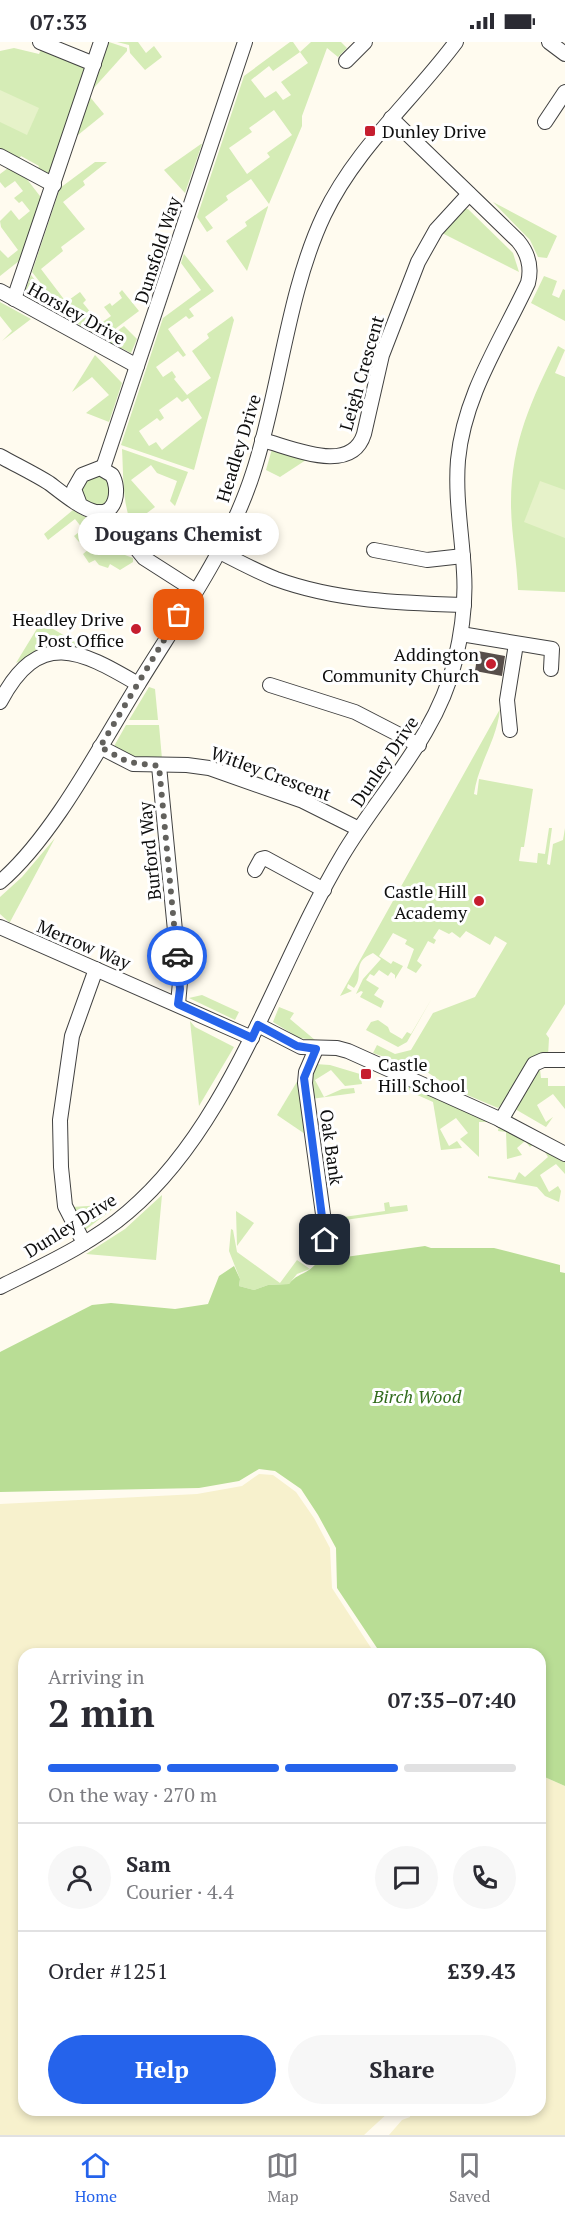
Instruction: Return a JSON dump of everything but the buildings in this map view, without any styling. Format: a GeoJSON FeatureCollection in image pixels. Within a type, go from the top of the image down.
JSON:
{"type":"FeatureCollection","features":[{"type":"Feature","properties":{"kind":"street"},"geometry":{"type":"LineString","coordinates":[[40,42],[94,64]]}},
{"type":"Feature","properties":{"kind":"street"},"geometry":{"type":"LineString","coordinates":[[14,299],[101,42]]}},
{"type":"Feature","properties":{"kind":"street","name":"Dunsfold Way"},"geometry":{"type":"LineString","coordinates":[[103,468],[245,42]]}},
{"type":"Feature","properties":{"kind":"street"},"geometry":{"type":"LineString","coordinates":[[346,61],[365,42]]}},
{"type":"Feature","properties":{"kind":"street","name":"Headley Drive"},"geometry":{"type":"LineString","coordinates":[[0,882],[38,840],[100,747],[218,551],[244,497],[262,440],[305,268],[316,233],[348,171],[456,42]]}},
{"type":"Feature","properties":{"kind":"street"},"geometry":{"type":"LineString","coordinates":[[549,42],[565,54]]}},
{"type":"Feature","properties":{"kind":"street"},"geometry":{"type":"LineString","coordinates":[[545,122],[565,92]]}},
{"type":"Feature","properties":{"kind":"street","name":"Dunley Drive"},"geometry":{"type":"LineString","coordinates":[[0,1287],[84,1243],[127,1213],[164,1176],[207,1114],[255,1031],[324,890],[359,829],[419,745],[446,691],[461,634],[464,605],[463,556],[456,488],[463,428],[477,385],[528,283],[530,272],[523,247],[392,118]]}},
{"type":"Feature","properties":{"kind":"street"},"geometry":{"type":"LineString","coordinates":[[0,156],[54,185]]}},
{"type":"Feature","properties":{"kind":"street","name":"Leigh Crescent"},"geometry":{"type":"LineString","coordinates":[[262,440],[333,457],[344,456],[358,446],[364,434],[381,355],[418,262],[436,230],[469,194]]}},
{"type":"Feature","properties":{"kind":"street","name":"Horsley Drive"},"geometry":{"type":"LineString","coordinates":[[0,291],[137,366]]}},
{"type":"Feature","properties":{"kind":"street"},"geometry":{"type":"LineString","coordinates":[[0,456],[51,484],[58,492],[99,512],[123,532],[144,558],[194,590]]}},
{"type":"Feature","properties":{"kind":"street"},"geometry":{"type":"LineString","coordinates":[[51,484],[60,485],[77,480],[87,472],[103,468],[114,478],[123,532]]}},
{"type":"Feature","properties":{"kind":"street"},"geometry":{"type":"LineString","coordinates":[[77,480],[74,489],[79,502]]}},
{"type":"Feature","properties":{"kind":"street"},"geometry":{"type":"LineString","coordinates":[[99,512],[110,507],[116,500]]}},
{"type":"Feature","properties":{"kind":"street"},"geometry":{"type":"LineString","coordinates":[[374,550],[427,560],[463,556]]}},
{"type":"Feature","properties":{"kind":"street"},"geometry":{"type":"LineString","coordinates":[[218,551],[278,580],[327,593],[386,601],[464,605]]}},
{"type":"Feature","properties":{"kind":"street"},"geometry":{"type":"LineString","coordinates":[[461,634],[553,650],[551,669]]}},
{"type":"Feature","properties":{"kind":"street"},"geometry":{"type":"LineString","coordinates":[[510,730],[507,700],[516,644]]}},
{"type":"Feature","properties":{"kind":"street"},"geometry":{"type":"LineString","coordinates":[[0,702],[15,676],[24,667],[37,659],[59,653],[88,657],[138,684]]}},
{"type":"Feature","properties":{"kind":"street"},"geometry":{"type":"LineString","coordinates":[[270,685],[295,691],[358,713],[419,745]]}},
{"type":"Feature","properties":{"kind":"street","name":"Witley Crescent"},"geometry":{"type":"LineString","coordinates":[[100,747],[128,762],[208,768],[303,801],[359,829]]}},
{"type":"Feature","properties":{"kind":"street","name":"Burford Way"},"geometry":{"type":"LineString","coordinates":[[159,766],[180,982],[178,1004]]}},
{"type":"Feature","properties":{"kind":"street"},"geometry":{"type":"LineString","coordinates":[[255,870],[261,859],[265,858],[324,890]]}},
{"type":"Feature","properties":{"kind":"street","name":"Merrow Way"},"geometry":{"type":"LineString","coordinates":[[0,927],[178,1004],[297,1046],[345,1050],[501,1120],[565,1154]]}},
{"type":"Feature","properties":{"kind":"street"},"geometry":{"type":"LineString","coordinates":[[84,1243],[65,1206],[60,1132],[63,1085],[72,1036],[96,969]]}},
{"type":"Feature","properties":{"kind":"street","name":"Oak Bank"},"geometry":{"type":"LineString","coordinates":[[316,1049],[304,1078],[326,1236],[324,1245],[318,1251]]}},
{"type":"Feature","properties":{"kind":"street"},"geometry":{"type":"LineString","coordinates":[[501,1120],[534,1064],[543,1060],[565,1060]]}},
{"type":"Feature","properties":{"kind":"shaded area"},"geometry":{"type":"Polygon","coordinates":[[[259,1474],[273,1475],[296,1492],[314,1518],[330,1548],[332,1588],[371,1648],[18,1648],[18,2116],[385,2116],[364,2135],[0,2135],[0,1504],[197,1494],[242,1486],[259,1474]]]}},
{"type":"Feature","properties":{"kind":"shaded area"},"geometry":{"type":"Polygon","coordinates":[[[546,1778],[565,1786],[565,2135],[389,2135],[402,2120],[410,2117],[546,2116],[546,1778]]]}},
{"type":"Feature","properties":{"kind":"green space"},"geometry":{"type":"Polygon","coordinates":[[[109,42],[127,48],[127,51],[92,90],[109,42]]]}},
{"type":"Feature","properties":{"kind":"green space"},"geometry":{"type":"Polygon","coordinates":[[[117,42],[138,42],[146,53],[154,46],[162,57],[145,70],[130,53],[129,45],[117,42]]]}},
{"type":"Feature","properties":{"kind":"green space"},"geometry":{"type":"Polygon","coordinates":[[[290,42],[293,42],[300,52],[311,42],[341,42],[347,48],[338,57],[327,48],[302,116],[302,126],[269,204],[251,179],[226,196],[228,200],[205,217],[213,228],[207,232],[197,217],[244,76],[290,42]],[[300,52],[273,71],[269,66],[251,80],[265,98],[276,91],[283,100],[291,95],[281,82],[308,63],[300,52]],[[274,110],[249,128],[252,132],[229,148],[247,174],[270,157],[267,153],[292,135],[274,110]]]}},
{"type":"Feature","properties":{"kind":"green space"},"geometry":{"type":"Polygon","coordinates":[[[42,47],[83,65],[85,69],[48,175],[37,171],[39,166],[21,156],[17,162],[0,153],[0,51],[14,48],[39,54],[42,47]]]}},
{"type":"Feature","properties":{"kind":"green space"},"geometry":{"type":"Polygon","coordinates":[[[0,90],[39,108],[27,135],[0,122],[0,90]]]}},
{"type":"Feature","properties":{"kind":"green space"},"geometry":{"type":"Polygon","coordinates":[[[90,97],[104,114],[78,135],[77,134],[90,97]]]}},
{"type":"Feature","properties":{"kind":"green space"},"geometry":{"type":"Polygon","coordinates":[[[202,144],[185,193],[164,170],[202,144]]]}},
{"type":"Feature","properties":{"kind":"green space"},"geometry":{"type":"Polygon","coordinates":[[[95,162],[107,162],[83,181],[85,185],[63,202],[85,229],[61,247],[63,251],[41,269],[66,302],[80,292],[86,300],[83,303],[100,324],[111,316],[104,307],[110,303],[112,306],[122,298],[119,293],[122,290],[139,311],[103,338],[68,318],[32,272],[60,188],[95,162]]]}},
{"type":"Feature","properties":{"kind":"green space"},"geometry":{"type":"Polygon","coordinates":[[[8,168],[26,178],[43,200],[24,257],[0,276],[0,250],[8,258],[18,250],[1,227],[0,221],[11,210],[19,220],[30,211],[22,201],[19,203],[14,198],[23,191],[15,181],[5,188],[0,182],[0,174],[8,168]]]}},
{"type":"Feature","properties":{"kind":"green space"},"geometry":{"type":"Polygon","coordinates":[[[493,202],[557,236],[547,258],[538,257],[530,240],[493,202]]]}},
{"type":"Feature","properties":{"kind":"green space"},"geometry":{"type":"Polygon","coordinates":[[[268,206],[247,271],[226,241],[247,226],[245,222],[268,206]]]}},
{"type":"Feature","properties":{"kind":"green space"},"geometry":{"type":"Polygon","coordinates":[[[464,209],[468,209],[513,253],[519,272],[442,233],[464,209]]]}},
{"type":"Feature","properties":{"kind":"green space"},"geometry":{"type":"Polygon","coordinates":[[[184,254],[214,291],[189,309],[194,316],[189,319],[186,316],[168,329],[186,355],[183,357],[178,351],[156,367],[163,377],[172,371],[176,377],[174,379],[187,395],[211,378],[192,351],[209,338],[207,334],[232,316],[234,320],[194,470],[121,445],[163,318],[201,290],[181,263],[184,254]],[[177,397],[159,410],[164,418],[160,421],[157,418],[139,431],[149,446],[156,442],[162,450],[202,418],[188,398],[182,402],[177,397]]]}},
{"type":"Feature","properties":{"kind":"green space"},"geometry":{"type":"Polygon","coordinates":[[[31,275],[63,316],[24,294],[31,275]]]}},
{"type":"Feature","properties":{"kind":"green space"},"geometry":{"type":"Polygon","coordinates":[[[544,276],[557,281],[552,295],[559,298],[563,289],[565,290],[565,321],[531,303],[544,276]]]}},
{"type":"Feature","properties":{"kind":"green space"},"geometry":{"type":"Polygon","coordinates":[[[0,302],[31,319],[2,341],[12,331],[0,316],[0,302]]]}},
{"type":"Feature","properties":{"kind":"green space"},"geometry":{"type":"Polygon","coordinates":[[[124,326],[137,339],[131,353],[105,340],[124,326]]]}},
{"type":"Feature","properties":{"kind":"green space"},"geometry":{"type":"Polygon","coordinates":[[[558,346],[565,350],[555,373],[565,377],[565,592],[518,590],[511,514],[515,460],[519,440],[532,403],[558,346]]]}},
{"type":"Feature","properties":{"kind":"green space"},"geometry":{"type":"Polygon","coordinates":[[[95,355],[122,383],[109,422],[86,413],[109,395],[92,377],[72,392],[95,355]]]}},
{"type":"Feature","properties":{"kind":"green space"},"geometry":{"type":"Polygon","coordinates":[[[122,449],[188,472],[175,506],[170,501],[177,481],[157,473],[151,465],[131,480],[155,507],[135,522],[152,540],[160,534],[163,537],[145,547],[132,525],[125,501],[122,449]]]}},
{"type":"Feature","properties":{"kind":"green space"},"geometry":{"type":"Polygon","coordinates":[[[272,449],[309,458],[280,477],[266,470],[272,449]]]}},
{"type":"Feature","properties":{"kind":"green space"},"geometry":{"type":"Polygon","coordinates":[[[99,474],[109,480],[110,502],[99,508],[84,501],[79,486],[82,482],[99,474]]]}},
{"type":"Feature","properties":{"kind":"green space"},"geometry":{"type":"Polygon","coordinates":[[[540,481],[565,490],[565,538],[524,522],[540,481]]]}},
{"type":"Feature","properties":{"kind":"green space"},"geometry":{"type":"Polygon","coordinates":[[[73,510],[104,528],[125,550],[125,555],[133,558],[133,562],[120,570],[110,564],[108,568],[99,565],[95,560],[89,563],[83,554],[89,549],[82,540],[79,542],[74,536],[83,529],[75,519],[48,540],[44,534],[73,510]]]}},
{"type":"Feature","properties":{"kind":"green space"},"geometry":{"type":"Polygon","coordinates":[[[41,622],[79,644],[78,647],[61,646],[43,649],[16,663],[41,622]]]}},
{"type":"Feature","properties":{"kind":"green space"},"geometry":{"type":"Polygon","coordinates":[[[149,687],[155,689],[158,720],[129,720],[149,687]]]}},
{"type":"Feature","properties":{"kind":"green space","name":"Castle Hill Academy"},"geometry":{"type":"Polygon","coordinates":[[[500,709],[474,794],[477,795],[479,779],[533,789],[524,847],[521,847],[519,861],[537,863],[538,853],[545,854],[549,828],[552,828],[547,864],[550,865],[553,844],[563,840],[565,828],[565,1004],[546,1034],[549,1038],[548,1056],[498,1108],[453,1089],[427,1072],[373,1053],[377,1045],[395,1054],[411,1050],[433,1013],[475,997],[507,943],[495,936],[490,945],[466,931],[460,938],[452,932],[449,934],[439,929],[433,938],[436,940],[434,944],[428,941],[417,961],[422,965],[416,973],[407,968],[414,949],[405,944],[407,940],[393,933],[379,956],[391,964],[393,961],[403,966],[395,979],[395,975],[391,972],[388,976],[379,970],[374,976],[370,974],[366,980],[379,988],[374,995],[384,1001],[381,1008],[360,997],[363,992],[356,994],[363,979],[381,959],[373,953],[362,961],[354,988],[348,984],[347,988],[352,991],[340,996],[500,709]]]}},
{"type":"Feature","properties":{"kind":"green space"},"geometry":{"type":"Polygon","coordinates":[[[126,725],[159,725],[162,759],[131,757],[113,748],[126,725]]]}},
{"type":"Feature","properties":{"kind":"green space"},"geometry":{"type":"Polygon","coordinates":[[[55,838],[9,922],[0,914],[0,897],[22,877],[55,838]]]}},
{"type":"Feature","properties":{"kind":"green space"},"geometry":{"type":"Polygon","coordinates":[[[202,995],[239,1012],[235,1020],[189,998],[202,995]]]}},
{"type":"Feature","properties":{"kind":"green space"},"geometry":{"type":"Polygon","coordinates":[[[432,998],[407,1042],[398,1047],[366,1030],[371,1022],[378,1020],[388,1027],[390,1032],[402,1039],[407,1032],[411,1034],[432,998]]]}},
{"type":"Feature","properties":{"kind":"green space"},"geometry":{"type":"Polygon","coordinates":[[[279,1007],[294,1013],[290,1019],[315,1040],[299,1038],[273,1022],[279,1007]]]}},
{"type":"Feature","properties":{"kind":"green space"},"geometry":{"type":"Polygon","coordinates":[[[190,1021],[195,1027],[234,1047],[199,1106],[190,1021]]]}},
{"type":"Feature","properties":{"kind":"green space"},"geometry":{"type":"Polygon","coordinates":[[[315,1064],[330,1065],[360,1074],[362,1084],[345,1086],[331,1070],[315,1080],[324,1097],[342,1089],[354,1088],[355,1093],[311,1099],[309,1081],[315,1064]]]}},
{"type":"Feature","properties":{"kind":"green space"},"geometry":{"type":"Polygon","coordinates":[[[540,1069],[541,1078],[548,1078],[548,1086],[565,1086],[565,1109],[553,1094],[537,1105],[546,1122],[553,1117],[546,1127],[515,1109],[540,1069]]]}},
{"type":"Feature","properties":{"kind":"green space"},"geometry":{"type":"Polygon","coordinates":[[[301,1075],[305,1134],[277,1115],[301,1075]]]}},
{"type":"Feature","properties":{"kind":"green space"},"geometry":{"type":"Polygon","coordinates":[[[391,1080],[405,1083],[491,1122],[479,1122],[479,1157],[460,1139],[468,1133],[456,1118],[440,1129],[449,1146],[457,1141],[462,1148],[441,1150],[433,1102],[395,1085],[391,1080]]]}},
{"type":"Feature","properties":{"kind":"green space"},"geometry":{"type":"Polygon","coordinates":[[[499,1125],[534,1144],[530,1147],[525,1141],[517,1148],[522,1155],[507,1159],[506,1132],[498,1131],[499,1125]]]}},
{"type":"Feature","properties":{"kind":"green space"},"geometry":{"type":"Polygon","coordinates":[[[543,1149],[565,1160],[565,1174],[556,1164],[540,1175],[549,1192],[558,1186],[561,1191],[559,1202],[545,1196],[537,1187],[488,1178],[488,1176],[515,1180],[519,1172],[525,1177],[548,1157],[543,1149]]]}},
{"type":"Feature","properties":{"kind":"green space"},"geometry":{"type":"Polygon","coordinates":[[[162,1195],[156,1260],[86,1254],[125,1229],[162,1195]]]}},
{"type":"Feature","properties":{"kind":"green space"},"geometry":{"type":"Polygon","coordinates":[[[389,1202],[390,1207],[407,1205],[408,1211],[331,1222],[330,1219],[385,1211],[384,1203],[389,1202]]]}},
{"type":"Feature","properties":{"kind":"green space"},"geometry":{"type":"Polygon","coordinates":[[[119,1204],[84,1231],[72,1207],[119,1204]]]}},
{"type":"Feature","properties":{"kind":"green space"},"geometry":{"type":"Polygon","coordinates":[[[236,1211],[254,1223],[237,1246],[236,1211]]]}},
{"type":"Feature","properties":{"kind":"green space"},"geometry":{"type":"Polygon","coordinates":[[[231,1229],[237,1252],[280,1283],[297,1260],[310,1269],[297,1274],[289,1284],[268,1285],[254,1290],[239,1286],[240,1279],[229,1251],[231,1229]]]}},
{"type":"Feature","properties":{"kind":"green space","name":"Birch Wood"},"geometry":{"type":"Polygon","coordinates":[[[425,1246],[431,1248],[494,1248],[560,1265],[560,1272],[565,1273],[565,1786],[546,1778],[546,1648],[377,1648],[337,1588],[336,1548],[318,1515],[301,1489],[275,1471],[259,1469],[239,1481],[199,1488],[0,1492],[0,1352],[92,1305],[111,1303],[175,1309],[208,1304],[219,1276],[234,1266],[240,1279],[239,1286],[254,1290],[268,1285],[289,1284],[329,1254],[338,1258],[425,1246]]]}},
{"type":"Feature","properties":{"kind":"way so far"},"geometry":{"type":"LineString","coordinates":[[177,956],[159,766],[128,762],[100,747],[179,615]]}},
{"type":"Feature","properties":{"kind":"place","name":"Dunley Drive"},"geometry":{"type":"Point","coordinates":[370,131]}},
{"type":"Feature","properties":{"kind":"place","name":"Dougans Chemist"},"geometry":{"type":"Point","coordinates":[179,615]}},
{"type":"Feature","properties":{"kind":"place","name":"Headley Drive Post Office"},"geometry":{"type":"Point","coordinates":[136,629]}},
{"type":"Feature","properties":{"kind":"place","name":"Addington Community Church"},"geometry":{"type":"Point","coordinates":[491,664]}},
{"type":"Feature","properties":{"kind":"place","name":"Castle Hill Academy"},"geometry":{"type":"Point","coordinates":[479,901]}},
{"type":"Feature","properties":{"kind":"place","name":"Castle Hill School"},"geometry":{"type":"Point","coordinates":[366,1074]}},
{"type":"Feature","properties":{"kind":"route"},"geometry":{"type":"LineString","coordinates":[[177,956],[180,989],[178,1004],[252,1038],[258,1025],[297,1046],[316,1049],[304,1078],[325,1240]]}}]}
